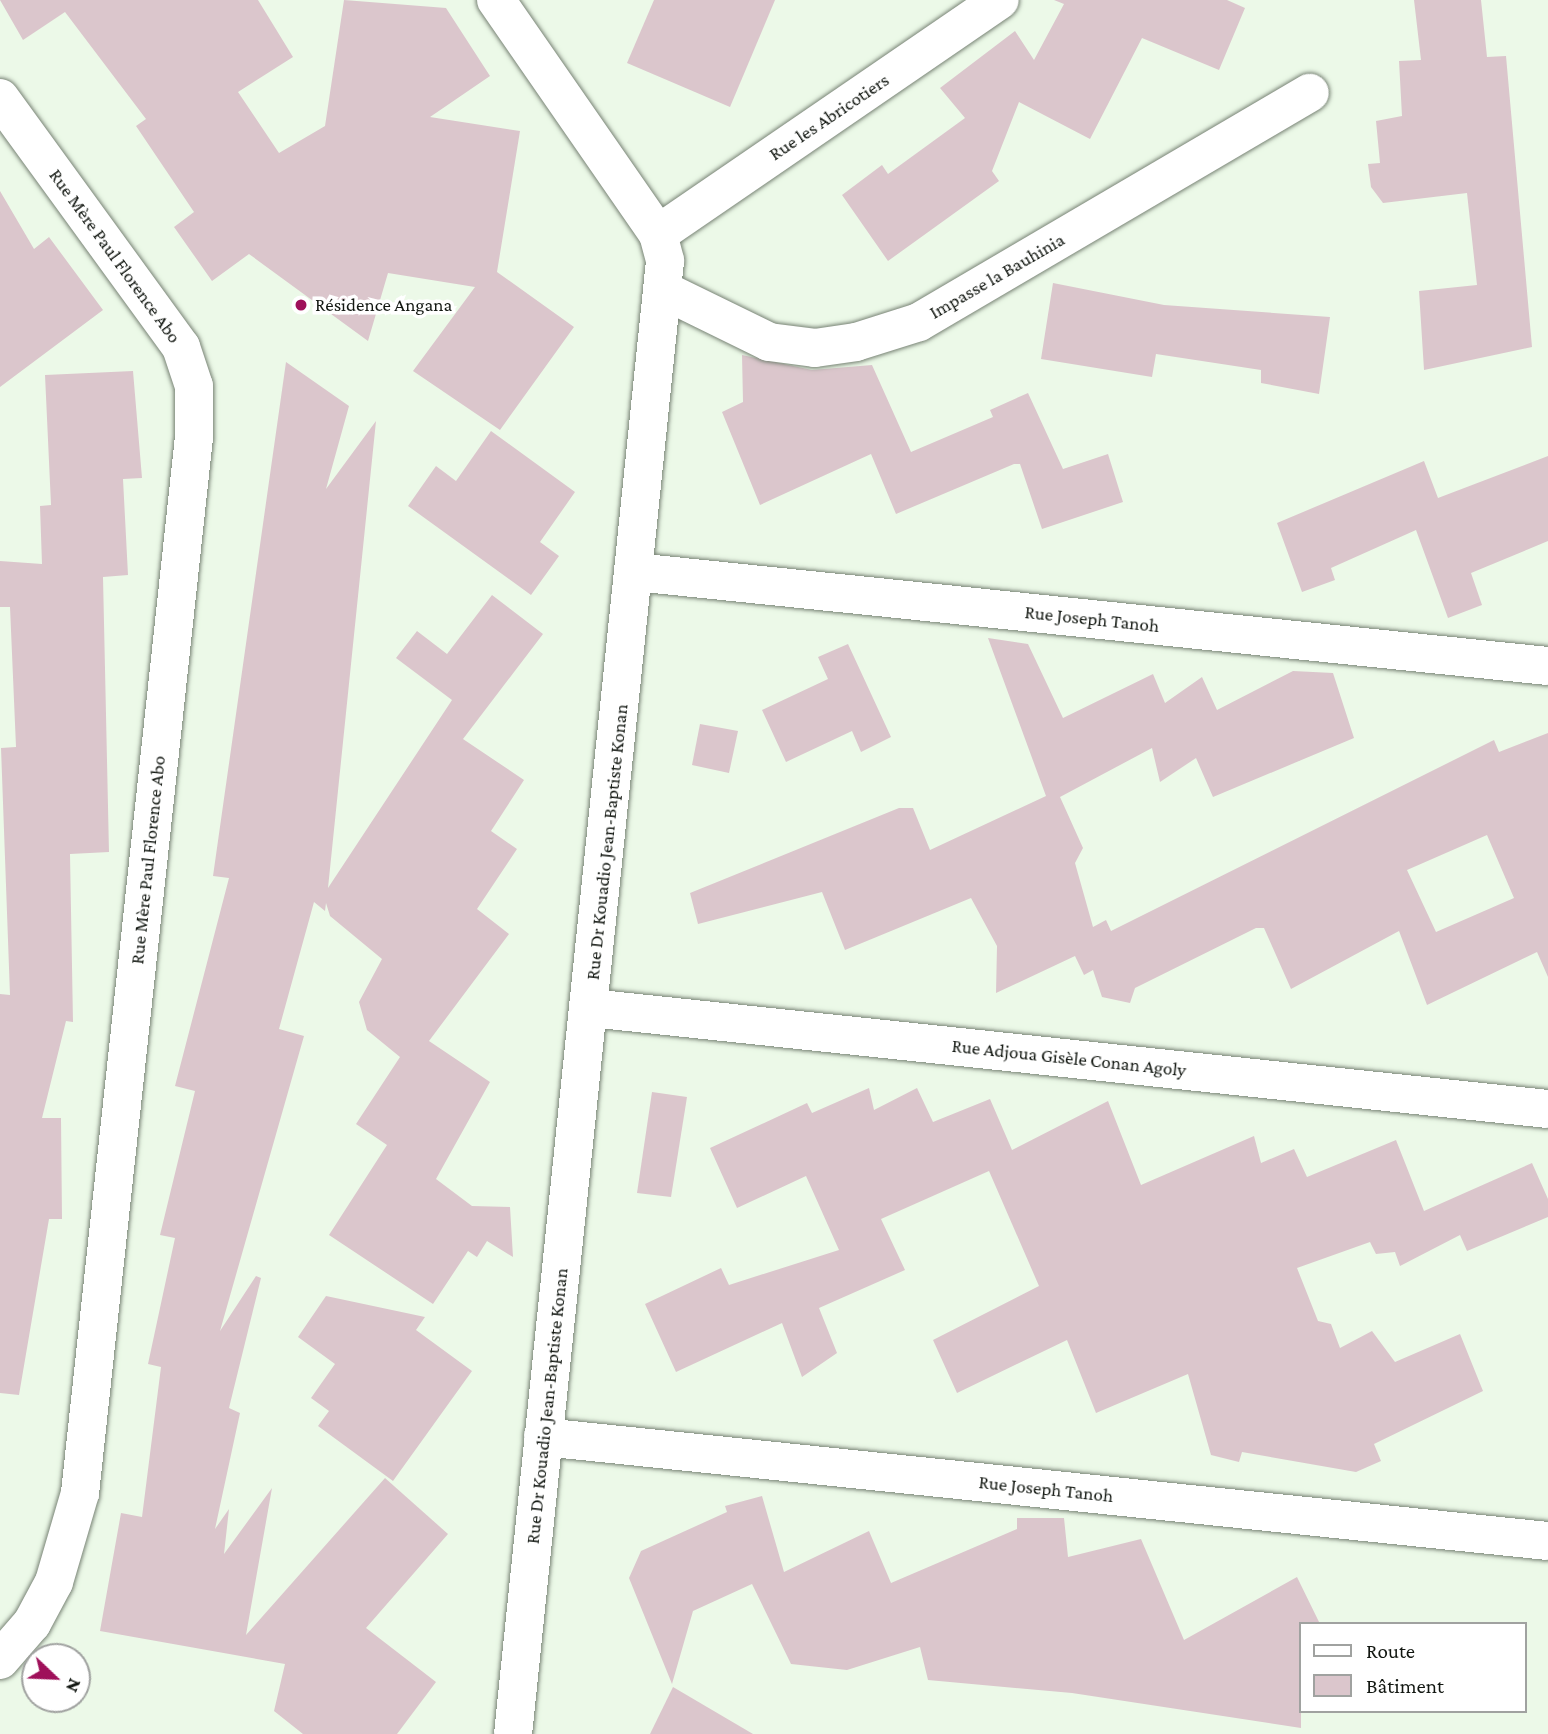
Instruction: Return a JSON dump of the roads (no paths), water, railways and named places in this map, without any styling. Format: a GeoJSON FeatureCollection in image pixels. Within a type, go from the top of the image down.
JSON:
{"type":"FeatureCollection","features":[{"type":"Feature","properties":{"kind":"street","name":"Rue Dr Kouadio Jean-Baptiste Konan"},"geometry":{"type":"LineString","coordinates":[[496,0],[658,234],[663,290],[513,1734]]}},
{"type":"Feature","properties":{"kind":"street","name":"Rue les Abricotiers"},"geometry":{"type":"LineString","coordinates":[[658,234],[1000,0]]}},
{"type":"Feature","properties":{"kind":"street","name":"Impasse la Bauhinia"},"geometry":{"type":"LineString","coordinates":[[663,290],[769,341],[815,348],[856,342],[919,322],[1310,93]]}},
{"type":"Feature","properties":{"kind":"street","name":"Rue Mère Paul Florence Abo"},"geometry":{"type":"LineString","coordinates":[[0,98],[181,347],[194,386],[193,451],[80,1493],[54,1582],[32,1623],[0,1660]]}},
{"type":"Feature","properties":{"kind":"street","name":"Rue Joseph Tanoh"},"geometry":{"type":"LineString","coordinates":[[635,572],[1548,666]]}},
{"type":"Feature","properties":{"kind":"street","name":"Rue Adjoua Gisèle Conan Agoly"},"geometry":{"type":"LineString","coordinates":[[590,1007],[1548,1109]]}},
{"type":"Feature","properties":{"kind":"street","name":"Rue Joseph Tanoh"},"geometry":{"type":"LineString","coordinates":[[543,1437],[1548,1541]]}},
{"type":"Feature","properties":{"kind":"place","name":"Résidence Angana"},"geometry":{"type":"Point","coordinates":[301,305]}}]}
